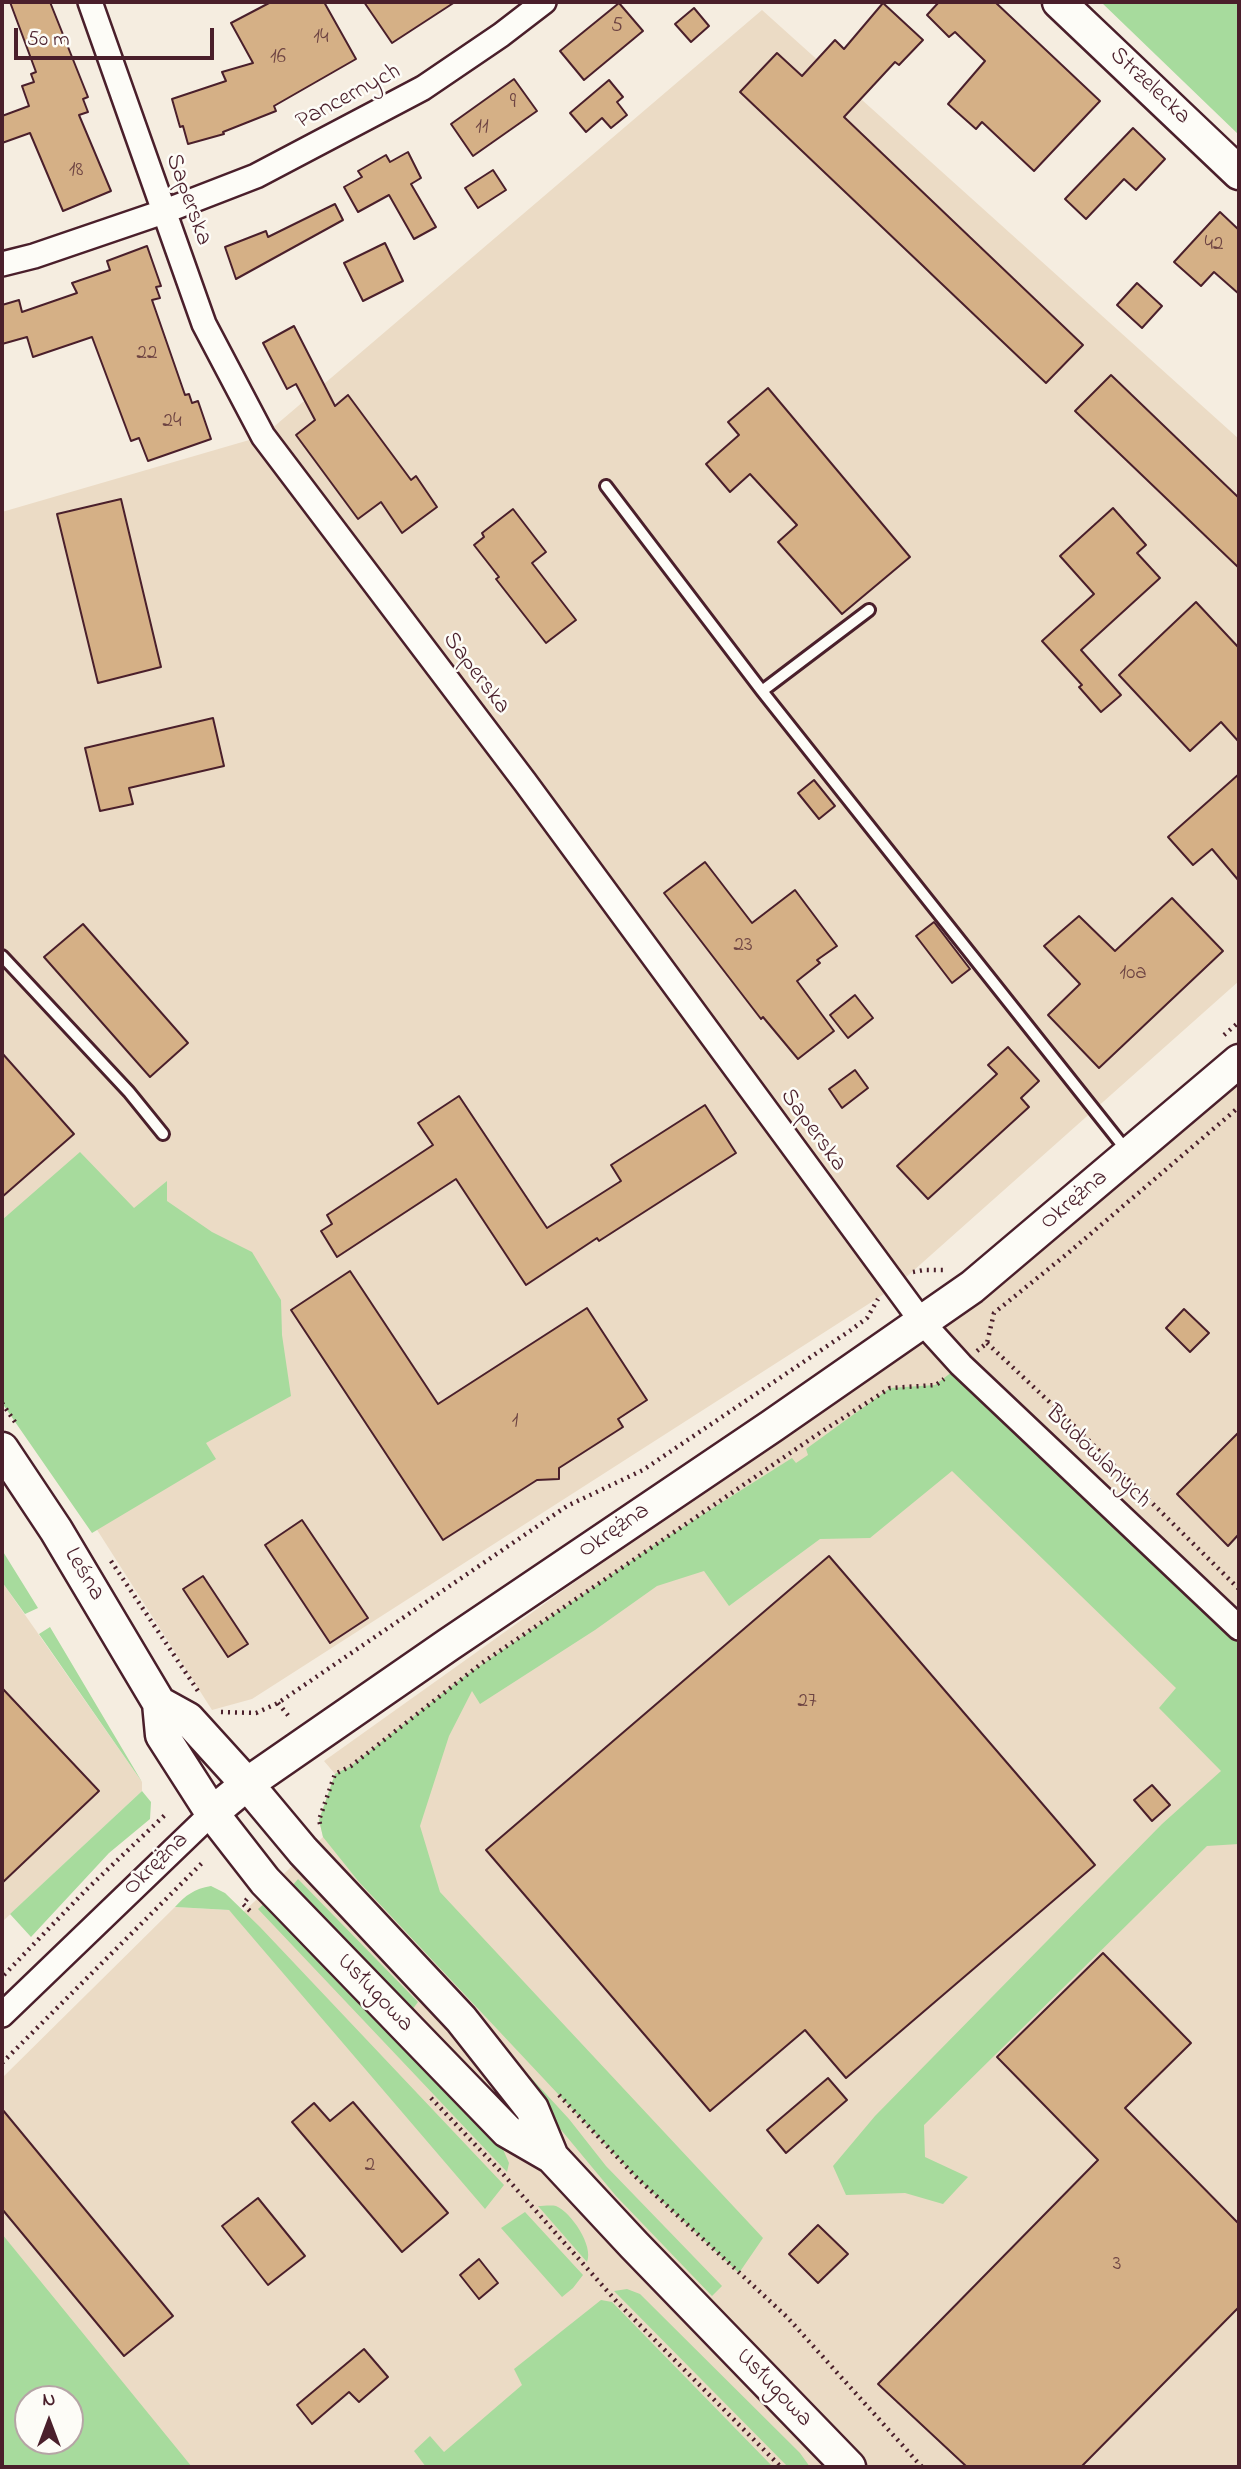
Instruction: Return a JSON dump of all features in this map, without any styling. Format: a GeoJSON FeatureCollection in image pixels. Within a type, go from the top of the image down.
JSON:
{"type":"FeatureCollection","features":[{"type":"Feature","properties":{"kind":"street","name":"Saperska"},"geometry":{"type":"LineString","coordinates":[[90,2],[204,324],[263,436],[525,782],[922,1322]]}},
{"type":"Feature","properties":{"kind":"street","name":"Pancernych"},"geometry":{"type":"LineString","coordinates":[[2,264],[34,256],[163,212],[256,177],[423,88],[544,2]]}},
{"type":"Feature","properties":{"kind":"street","name":"Strzelecka"},"geometry":{"type":"LineString","coordinates":[[1059,2],[1239,173]]}},
{"type":"Feature","properties":{"kind":"street","name":"Okrężna"},"geometry":{"type":"LineString","coordinates":[[2,2015],[212,1814],[247,1784],[972,1287],[1130,1154],[1230,1050]]}},
{"type":"Feature","properties":{"kind":"street","name":"Budowlanych"},"geometry":{"type":"LineString","coordinates":[[922,1322],[961,1365],[1239,1628]]}},
{"type":"Feature","properties":{"kind":"street","name":"Leśna"},"geometry":{"type":"LineString","coordinates":[[13,1442],[56,1530],[159,1703],[162,1735],[212,1814]]}},
{"type":"Feature","properties":{"kind":"street","name":"Leśna"},"geometry":{"type":"LineString","coordinates":[[159,1703],[188,1719],[247,1784]]}},
{"type":"Feature","properties":{"kind":"street","name":"Usługowa"},"geometry":{"type":"LineString","coordinates":[[247,1784],[303,1851],[461,2019],[532,2109],[552,2157]]}},
{"type":"Feature","properties":{"kind":"street","name":"Usługowa"},"geometry":{"type":"LineString","coordinates":[[212,1814],[265,1881],[507,2131],[552,2157],[849,2467]]}},
{"type":"Feature","properties":{"kind":"lane"},"geometry":{"type":"LineString","coordinates":[[606,486],[762,691],[1130,1154]]}},
{"type":"Feature","properties":{"kind":"lane"},"geometry":{"type":"LineString","coordinates":[[762,691],[869,610]]}},
{"type":"Feature","properties":{"kind":"lane"},"geometry":{"type":"LineString","coordinates":[[2,956],[129,1093],[163,1134]]}},
{"type":"Feature","properties":{"kind":"path"},"geometry":{"type":"LineString","coordinates":[[1230,1050],[1239,1022]]}},
{"type":"Feature","properties":{"kind":"path"},"geometry":{"type":"LineString","coordinates":[[321,1828],[319,1820],[335,1774],[351,1766],[482,1662],[890,1388],[936,1385],[987,1343],[994,1313],[1078,1246],[1239,1107]]}},
{"type":"Feature","properties":{"kind":"path"},"geometry":{"type":"LineString","coordinates":[[212,1710],[231,1714],[256,1713],[278,1703],[567,1506],[643,1470],[859,1324],[867,1318],[878,1299],[915,1270],[949,1270]]}},
{"type":"Feature","properties":{"kind":"path"},"geometry":{"type":"LineString","coordinates":[[987,1343],[1239,1589]]}},
{"type":"Feature","properties":{"kind":"path"},"geometry":{"type":"LineString","coordinates":[[2,1403],[13,1442]]}},
{"type":"Feature","properties":{"kind":"path"},"geometry":{"type":"LineString","coordinates":[[107,1555],[200,1694]]}},
{"type":"Feature","properties":{"kind":"path"},"geometry":{"type":"LineString","coordinates":[[2,1978],[86,1890],[167,1812]]}},
{"type":"Feature","properties":{"kind":"path"},"geometry":{"type":"LineString","coordinates":[[2,2063],[203,1862]]}},
{"type":"Feature","properties":{"kind":"path"},"geometry":{"type":"LineString","coordinates":[[243,1904],[253,1914]]}},
{"type":"Feature","properties":{"kind":"path"},"geometry":{"type":"LineString","coordinates":[[550,2085],[636,2177],[787,2317],[922,2467]]}},
{"type":"Feature","properties":{"kind":"path"},"geometry":{"type":"LineString","coordinates":[[423,2090],[512,2183],[618,2303],[781,2467]]}},
{"type":"Feature","properties":{"kind":"shaded area"},"geometry":{"type":"Polygon","coordinates":[[[762,10],[1239,439],[1239,981],[895,1287],[252,1699],[212,1710],[2,1381],[2,512],[263,436],[762,10]]]}},
{"type":"Feature","properties":{"kind":"shaded area"},"geometry":{"type":"Polygon","coordinates":[[[1239,1082],[1239,2467],[2,2467],[2,2078],[175,1907],[229,1910],[237,1918],[323,1837],[319,1820],[335,1774],[324,1761],[907,1345],[977,1299],[1239,1082]]]}},
{"type":"Feature","properties":{"kind":"shaded area"},"geometry":{"type":"Polygon","coordinates":[[[2,1582],[142,1782],[142,1791],[2,1922],[2,1582]]]}},
{"type":"Feature","properties":{"kind":"green space"},"geometry":{"type":"Polygon","coordinates":[[[1101,2],[1239,2],[1239,135],[1101,2]]]}},
{"type":"Feature","properties":{"kind":"green space"},"geometry":{"type":"Polygon","coordinates":[[[80,1152],[134,1208],[167,1181],[167,1201],[212,1232],[252,1252],[281,1300],[282,1335],[291,1396],[206,1443],[216,1459],[92,1533],[2,1403],[2,1220],[80,1152]]]}},
{"type":"Feature","properties":{"kind":"green space"},"geometry":{"type":"Polygon","coordinates":[[[961,1365],[1239,1628],[1239,1844],[1207,1846],[924,2125],[925,2157],[968,2177],[943,2204],[905,2193],[846,2195],[833,2166],[875,2116],[1162,1824],[1221,1771],[1159,1708],[1176,1688],[952,1471],[870,1538],[820,1539],[729,1606],[704,1571],[657,1586],[595,1630],[480,1704],[472,1691],[449,1736],[420,1826],[440,1892],[763,2238],[739,2273],[636,2177],[359,1882],[323,1837],[319,1820],[335,1774],[351,1766],[465,1676],[656,1544],[792,1458],[796,1463],[808,1455],[806,1449],[890,1388],[935,1385],[961,1365]]]}},
{"type":"Feature","properties":{"kind":"green space"},"geometry":{"type":"Polygon","coordinates":[[[2,1550],[38,1608],[25,1614],[2,1582],[2,1550]]]}},
{"type":"Feature","properties":{"kind":"green space"},"geometry":{"type":"Polygon","coordinates":[[[50,1627],[142,1782],[39,1634],[50,1627]]]}},
{"type":"Feature","properties":{"kind":"green space"},"geometry":{"type":"Polygon","coordinates":[[[142,1791],[151,1802],[150,1819],[109,1853],[31,1937],[10,1914],[142,1791]]]}},
{"type":"Feature","properties":{"kind":"green space"},"geometry":{"type":"Polygon","coordinates":[[[298,1879],[418,2002],[412,2010],[292,1886],[298,1879]]]}},
{"type":"Feature","properties":{"kind":"green space"},"geometry":{"type":"Polygon","coordinates":[[[211,1886],[225,1893],[260,1927],[504,2185],[485,2209],[229,1910],[175,1907],[191,1893],[211,1886]]]}},
{"type":"Feature","properties":{"kind":"green space"},"geometry":{"type":"Polygon","coordinates":[[[266,1902],[502,2147],[509,2163],[507,2172],[258,1909],[266,1902]]]}},
{"type":"Feature","properties":{"kind":"green space"},"geometry":{"type":"Polygon","coordinates":[[[489,2032],[569,2119],[606,2166],[722,2286],[712,2296],[616,2196],[557,2125],[489,2032]]]}},
{"type":"Feature","properties":{"kind":"green space"},"geometry":{"type":"Polygon","coordinates":[[[538,2206],[556,2206],[568,2215],[584,2239],[587,2262],[538,2206]]]}},
{"type":"Feature","properties":{"kind":"green space"},"geometry":{"type":"Polygon","coordinates":[[[525,2212],[583,2275],[562,2297],[501,2228],[525,2212]]]}},
{"type":"Feature","properties":{"kind":"green space"},"geometry":{"type":"Polygon","coordinates":[[[2,2234],[192,2467],[2,2467],[2,2234]]]}},
{"type":"Feature","properties":{"kind":"green space"},"geometry":{"type":"Polygon","coordinates":[[[627,2289],[640,2294],[800,2453],[810,2467],[788,2467],[614,2291],[627,2289]]]}},
{"type":"Feature","properties":{"kind":"green space"},"geometry":{"type":"Polygon","coordinates":[[[601,2300],[612,2302],[773,2467],[426,2467],[414,2451],[430,2436],[444,2452],[522,2385],[514,2369],[601,2300]]]}},
{"type":"Feature","properties":{"kind":"building"},"geometry":{"type":"Polygon","coordinates":[[[10,2],[50,2],[88,97],[83,99],[88,112],[79,115],[111,191],[63,211],[30,133],[2,143],[2,116],[29,106],[22,86],[34,82],[31,74],[36,72],[10,2]]]}},
{"type":"Feature","properties":{"kind":"building"},"geometry":{"type":"Polygon","coordinates":[[[271,2],[324,2],[356,59],[274,106],[276,111],[223,132],[224,134],[188,144],[172,99],[226,81],[222,72],[253,63],[231,23],[271,2]]]}},
{"type":"Feature","properties":{"kind":"building"},"geometry":{"type":"Polygon","coordinates":[[[364,2],[455,2],[392,43],[364,2]]]}},
{"type":"Feature","properties":{"kind":"building"},"geometry":{"type":"Polygon","coordinates":[[[939,2],[995,2],[1100,101],[1034,171],[982,122],[976,129],[948,104],[985,61],[955,32],[949,37],[927,15],[939,2]]]}},
{"type":"Feature","properties":{"kind":"building"},"geometry":{"type":"Polygon","coordinates":[[[619,3],[643,31],[584,80],[560,51],[619,3]]]}},
{"type":"Feature","properties":{"kind":"building"},"geometry":{"type":"Polygon","coordinates":[[[883,3],[923,40],[899,65],[895,62],[844,117],[1083,345],[1046,383],[740,92],[777,53],[802,76],[835,40],[844,49],[883,3]]]}},
{"type":"Feature","properties":{"kind":"building"},"geometry":{"type":"Polygon","coordinates":[[[694,8],[709,26],[691,42],[675,24],[694,8]]]}},
{"type":"Feature","properties":{"kind":"building"},"geometry":{"type":"Polygon","coordinates":[[[514,79],[537,111],[473,156],[451,124],[514,79]]]}},
{"type":"Feature","properties":{"kind":"building"},"geometry":{"type":"Polygon","coordinates":[[[609,80],[623,97],[617,102],[627,115],[611,128],[602,118],[586,132],[570,113],[609,80]]]}},
{"type":"Feature","properties":{"kind":"building"},"geometry":{"type":"Polygon","coordinates":[[[1133,128],[1165,159],[1136,190],[1124,179],[1086,219],[1065,199],[1133,128]]]}},
{"type":"Feature","properties":{"kind":"building"},"geometry":{"type":"Polygon","coordinates":[[[408,152],[421,178],[411,184],[436,227],[414,239],[389,195],[358,212],[344,187],[362,177],[358,171],[386,155],[390,162],[408,152]]]}},
{"type":"Feature","properties":{"kind":"building"},"geometry":{"type":"Polygon","coordinates":[[[493,170],[506,190],[478,208],[465,188],[493,170]]]}},
{"type":"Feature","properties":{"kind":"building"},"geometry":{"type":"Polygon","coordinates":[[[335,204],[343,220],[236,279],[225,247],[266,231],[268,237],[335,204]]]}},
{"type":"Feature","properties":{"kind":"building"},"geometry":{"type":"Polygon","coordinates":[[[1220,212],[1239,230],[1239,294],[1214,272],[1201,286],[1174,262],[1220,212]]]}},
{"type":"Feature","properties":{"kind":"building"},"geometry":{"type":"Polygon","coordinates":[[[385,243],[403,281],[363,301],[344,263],[385,243]]]}},
{"type":"Feature","properties":{"kind":"building"},"geometry":{"type":"Polygon","coordinates":[[[147,246],[161,286],[156,287],[160,298],[152,300],[185,395],[189,394],[192,403],[198,401],[211,439],[148,461],[139,438],[131,441],[92,337],[33,357],[27,337],[2,344],[2,305],[19,300],[22,312],[77,293],[72,283],[110,270],[107,261],[147,246]]]}},
{"type":"Feature","properties":{"kind":"building"},"geometry":{"type":"Polygon","coordinates":[[[1137,283],[1162,306],[1142,328],[1117,305],[1137,283]]]}},
{"type":"Feature","properties":{"kind":"building"},"geometry":{"type":"Polygon","coordinates":[[[294,326],[335,406],[348,395],[411,480],[416,476],[437,507],[402,533],[381,502],[358,519],[296,435],[315,420],[296,384],[287,389],[263,343],[294,326]]]}},
{"type":"Feature","properties":{"kind":"building"},"geometry":{"type":"Polygon","coordinates":[[[1111,375],[1239,498],[1239,568],[1075,411],[1111,375]]]}},
{"type":"Feature","properties":{"kind":"building"},"geometry":{"type":"Polygon","coordinates":[[[768,388],[910,557],[842,614],[778,542],[797,525],[750,474],[730,492],[706,464],[739,435],[728,422],[768,388]]]}},
{"type":"Feature","properties":{"kind":"building"},"geometry":{"type":"Polygon","coordinates":[[[121,499],[161,667],[98,683],[57,514],[121,499]]]}},
{"type":"Feature","properties":{"kind":"building"},"geometry":{"type":"Polygon","coordinates":[[[1113,508],[1146,545],[1137,553],[1160,578],[1081,650],[1121,695],[1101,712],[1079,687],[1082,685],[1042,641],[1094,594],[1060,556],[1113,508]]]}},
{"type":"Feature","properties":{"kind":"building"},"geometry":{"type":"Polygon","coordinates":[[[513,509],[546,552],[532,563],[576,620],[546,643],[496,579],[499,577],[474,545],[484,537],[482,533],[513,509]]]}},
{"type":"Feature","properties":{"kind":"building"},"geometry":{"type":"Polygon","coordinates":[[[1196,602],[1239,648],[1239,742],[1221,722],[1190,751],[1119,675],[1196,602]]]}},
{"type":"Feature","properties":{"kind":"building"},"geometry":{"type":"Polygon","coordinates":[[[213,718],[224,766],[129,788],[133,804],[100,811],[85,748],[213,718]]]}},
{"type":"Feature","properties":{"kind":"building"},"geometry":{"type":"Polygon","coordinates":[[[1239,774],[1239,881],[1212,849],[1193,865],[1168,837],[1239,774]]]}},
{"type":"Feature","properties":{"kind":"building"},"geometry":{"type":"Polygon","coordinates":[[[814,780],[835,806],[819,819],[798,793],[814,780]]]}},
{"type":"Feature","properties":{"kind":"building"},"geometry":{"type":"Polygon","coordinates":[[[705,862],[752,923],[795,890],[837,946],[817,960],[820,963],[797,981],[834,1031],[798,1059],[763,1017],[761,1019],[664,893],[705,862]]]}},
{"type":"Feature","properties":{"kind":"building"},"geometry":{"type":"Polygon","coordinates":[[[1172,898],[1223,951],[1099,1068],[1048,1015],[1080,984],[1044,946],[1079,916],[1115,951],[1172,898]]]}},
{"type":"Feature","properties":{"kind":"building"},"geometry":{"type":"Polygon","coordinates":[[[934,922],[970,969],[952,983],[916,936],[934,922]]]}},
{"type":"Feature","properties":{"kind":"building"},"geometry":{"type":"Polygon","coordinates":[[[83,924],[188,1043],[150,1077],[44,957],[83,924]]]}},
{"type":"Feature","properties":{"kind":"building"},"geometry":{"type":"Polygon","coordinates":[[[855,995],[873,1018],[848,1038],[830,1015],[855,995]]]}},
{"type":"Feature","properties":{"kind":"building"},"geometry":{"type":"Polygon","coordinates":[[[1008,1047],[1039,1081],[1021,1098],[1029,1107],[928,1199],[897,1166],[997,1074],[988,1065],[1008,1047]]]}},
{"type":"Feature","properties":{"kind":"building"},"geometry":{"type":"Polygon","coordinates":[[[2,1053],[74,1134],[2,1197],[2,1053]]]}},
{"type":"Feature","properties":{"kind":"building"},"geometry":{"type":"Polygon","coordinates":[[[855,1070],[868,1088],[842,1108],[829,1089],[855,1070]]]}},
{"type":"Feature","properties":{"kind":"building"},"geometry":{"type":"Polygon","coordinates":[[[459,1096],[547,1228],[621,1181],[611,1165],[705,1105],[736,1153],[526,1285],[456,1179],[337,1257],[321,1231],[332,1224],[327,1215],[433,1145],[418,1123],[459,1096]]]}},
{"type":"Feature","properties":{"kind":"building"},"geometry":{"type":"Polygon","coordinates":[[[350,1271],[438,1404],[587,1308],[647,1400],[618,1419],[623,1427],[559,1468],[559,1479],[537,1480],[443,1540],[291,1310],[350,1271]]]}},
{"type":"Feature","properties":{"kind":"building"},"geometry":{"type":"Polygon","coordinates":[[[1184,1309],[1209,1333],[1190,1352],[1166,1328],[1184,1309]]]}},
{"type":"Feature","properties":{"kind":"building"},"geometry":{"type":"Polygon","coordinates":[[[1239,1432],[1239,1534],[1228,1546],[1177,1494],[1239,1432]]]}},
{"type":"Feature","properties":{"kind":"building"},"geometry":{"type":"Polygon","coordinates":[[[302,1520],[368,1618],[330,1643],[265,1545],[302,1520]]]}},
{"type":"Feature","properties":{"kind":"building"},"geometry":{"type":"Polygon","coordinates":[[[829,1556],[1095,1865],[846,2078],[805,2030],[710,2111],[486,1850],[829,1556]]]}},
{"type":"Feature","properties":{"kind":"building"},"geometry":{"type":"Polygon","coordinates":[[[203,1576],[248,1644],[228,1657],[183,1589],[203,1576]]]}},
{"type":"Feature","properties":{"kind":"building"},"geometry":{"type":"Polygon","coordinates":[[[2,1688],[99,1791],[2,1883],[2,1688]]]}},
{"type":"Feature","properties":{"kind":"building"},"geometry":{"type":"Polygon","coordinates":[[[1152,1785],[1170,1805],[1152,1821],[1134,1800],[1152,1785]]]}},
{"type":"Feature","properties":{"kind":"building"},"geometry":{"type":"Polygon","coordinates":[[[1103,1953],[1191,2043],[1125,2108],[1239,2224],[1239,2307],[1081,2467],[967,2467],[878,2384],[1098,2160],[997,2057],[1103,1953]]]}},
{"type":"Feature","properties":{"kind":"building"},"geometry":{"type":"Polygon","coordinates":[[[828,2078],[847,2100],[786,2153],[767,2130],[828,2078]]]}},
{"type":"Feature","properties":{"kind":"building"},"geometry":{"type":"Polygon","coordinates":[[[353,2102],[448,2213],[402,2252],[292,2122],[314,2103],[330,2121],[353,2102]]]}},
{"type":"Feature","properties":{"kind":"building"},"geometry":{"type":"Polygon","coordinates":[[[2,2109],[173,2316],[124,2356],[2,2209],[2,2109]]]}},
{"type":"Feature","properties":{"kind":"building"},"geometry":{"type":"Polygon","coordinates":[[[258,2198],[305,2256],[268,2285],[222,2226],[258,2198]]]}},
{"type":"Feature","properties":{"kind":"building"},"geometry":{"type":"Polygon","coordinates":[[[818,2225],[848,2254],[818,2283],[789,2254],[818,2225]]]}},
{"type":"Feature","properties":{"kind":"building"},"geometry":{"type":"Polygon","coordinates":[[[479,2259],[498,2283],[479,2299],[460,2275],[479,2259]]]}},
{"type":"Feature","properties":{"kind":"building"},"geometry":{"type":"Polygon","coordinates":[[[364,2349],[388,2377],[359,2402],[349,2392],[312,2424],[297,2405],[364,2349]]]}}]}
